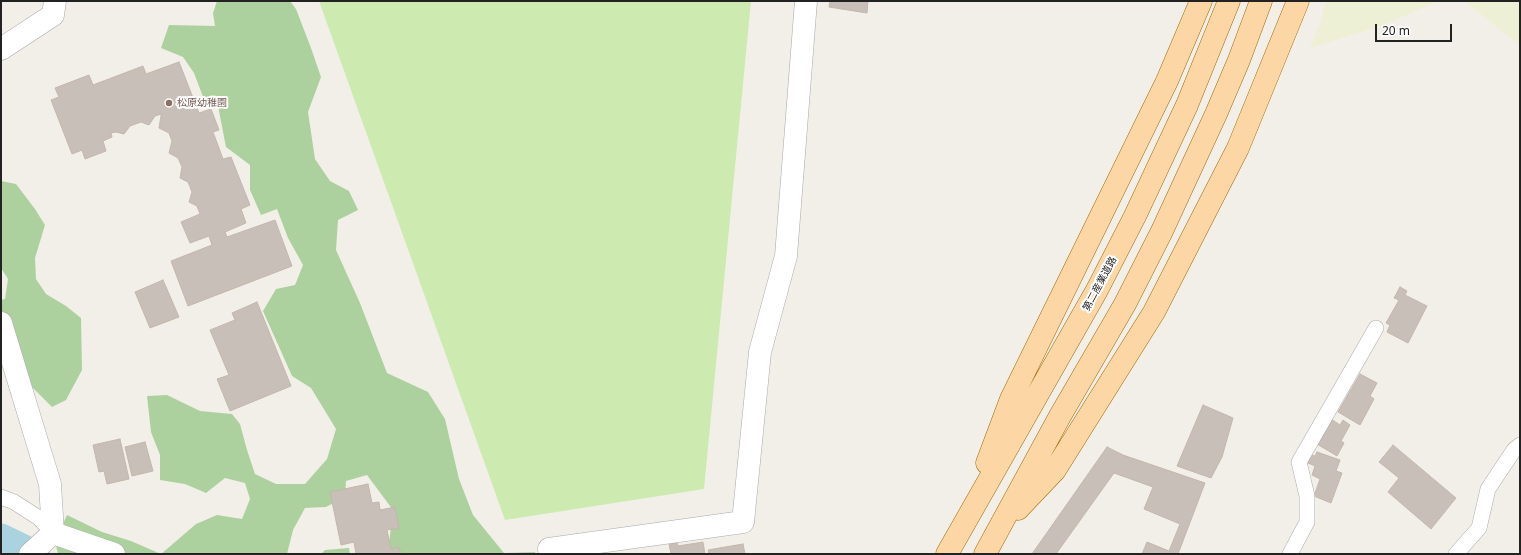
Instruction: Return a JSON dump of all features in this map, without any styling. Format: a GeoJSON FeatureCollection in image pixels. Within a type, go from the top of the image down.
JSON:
{"type":"FeatureCollection","features":[{"type":"Feature","properties":{"kind":"main road"},"geometry":{"type":"LineString","coordinates":[[966,521],[1011,399],[1167,82],[1201,1]]}},
{"type":"Feature","properties":{"kind":"main road","name":"第二産業道路"},"geometry":{"type":"LineString","coordinates":[[947,554],[1097,290],[1132,223],[1187,105],[1229,1]]}},
{"type":"Feature","properties":{"kind":"main road"},"geometry":{"type":"LineString","coordinates":[[985,554],[1060,416],[1125,304],[1162,231],[1216,114],[1261,1]]}},
{"type":"Feature","properties":{"kind":"main road"},"geometry":{"type":"LineString","coordinates":[[998,531],[1055,470],[1154,312],[1238,148],[1298,1]]}},
{"type":"Feature","properties":{"kind":"street"},"geometry":{"type":"LineString","coordinates":[[1,49],[53,15],[54,1]]}},
{"type":"Feature","properties":{"kind":"street"},"geometry":{"type":"LineString","coordinates":[[551,554],[549,549],[743,522],[760,352],[786,256],[806,1]]}},
{"type":"Feature","properties":{"kind":"street"},"geometry":{"type":"LineString","coordinates":[[1,322],[50,484],[41,544],[114,554]]}},
{"type":"Feature","properties":{"kind":"lane"},"geometry":{"type":"LineString","coordinates":[[1290,554],[1307,522],[1307,496],[1299,462],[1376,328]]}},
{"type":"Feature","properties":{"kind":"lane"},"geometry":{"type":"LineString","coordinates":[[1456,554],[1479,528],[1488,489],[1514,450],[1520,445]]}},
{"type":"Feature","properties":{"kind":"lane"},"geometry":{"type":"LineString","coordinates":[[1,497],[14,502],[39,518],[41,544]]}},
{"type":"Feature","properties":{"kind":"green space"},"geometry":{"type":"Polygon","coordinates":[[[217,1],[290,1],[296,9],[321,77],[308,112],[315,159],[330,181],[349,191],[358,210],[338,220],[336,250],[360,303],[387,373],[428,392],[445,419],[459,479],[473,515],[504,553],[535,552],[535,554],[389,554],[393,510],[367,475],[346,481],[345,497],[326,507],[305,508],[293,530],[287,554],[161,554],[196,524],[217,515],[242,519],[250,499],[245,483],[225,478],[206,493],[185,484],[160,480],[160,455],[151,432],[147,396],[167,395],[200,411],[232,414],[240,424],[255,474],[276,484],[305,484],[327,459],[336,429],[311,388],[292,376],[263,311],[276,289],[295,285],[303,265],[288,238],[277,209],[261,215],[250,190],[250,165],[226,147],[218,106],[205,102],[194,73],[183,57],[161,48],[169,25],[215,26],[213,13],[217,1]]]}},
{"type":"Feature","properties":{"kind":"green space"},"geometry":{"type":"Polygon","coordinates":[[[319,1],[751,1],[704,489],[505,520],[319,1]]]}},
{"type":"Feature","properties":{"kind":"green space"},"geometry":{"type":"Polygon","coordinates":[[[1326,1],[1439,1],[1378,27],[1310,48],[1321,21],[1326,1]]]}},
{"type":"Feature","properties":{"kind":"green space"},"geometry":{"type":"Polygon","coordinates":[[[1464,1],[1520,1],[1520,45],[1464,1]]]}},
{"type":"Feature","properties":{"kind":"green space"},"geometry":{"type":"Polygon","coordinates":[[[1,181],[16,184],[45,225],[35,258],[36,279],[46,294],[66,306],[81,318],[82,370],[66,400],[52,407],[4,359],[1,351],[1,300],[5,299],[8,279],[1,268],[1,181]]]}},
{"type":"Feature","properties":{"kind":"green space"},"geometry":{"type":"Polygon","coordinates":[[[67,515],[102,532],[131,541],[161,554],[58,554],[55,541],[67,515]]]}},
{"type":"Feature","properties":{"kind":"green space"},"geometry":{"type":"Polygon","coordinates":[[[349,548],[350,554],[321,554],[325,550],[349,548]]]}},
{"type":"Feature","properties":{"kind":"building"},"geometry":{"type":"Polygon","coordinates":[[[830,1],[868,1],[867,13],[829,7],[830,1]]]}},
{"type":"Feature","properties":{"kind":"building"},"geometry":{"type":"Polygon","coordinates":[[[179,62],[199,113],[211,109],[219,130],[213,132],[223,159],[231,157],[250,205],[241,209],[246,223],[225,232],[227,237],[275,220],[292,266],[188,306],[171,261],[212,245],[209,236],[190,243],[181,222],[200,214],[197,206],[189,202],[192,192],[188,182],[180,178],[182,167],[178,158],[169,153],[172,141],[169,133],[159,128],[161,114],[155,116],[149,125],[141,122],[130,126],[124,134],[116,132],[111,133],[112,137],[103,141],[106,151],[85,159],[82,150],[72,154],[51,100],[59,97],[55,88],[89,75],[93,85],[143,66],[146,74],[179,62]]]}},
{"type":"Feature","properties":{"kind":"building"},"geometry":{"type":"Polygon","coordinates":[[[163,280],[179,317],[150,328],[135,292],[163,280]]]}},
{"type":"Feature","properties":{"kind":"building"},"geometry":{"type":"Polygon","coordinates":[[[1400,287],[1407,291],[1405,295],[1427,306],[1408,343],[1387,332],[1390,325],[1386,323],[1399,300],[1394,298],[1400,287]]]}},
{"type":"Feature","properties":{"kind":"building"},"geometry":{"type":"Polygon","coordinates":[[[257,302],[291,386],[230,411],[217,379],[229,375],[210,330],[235,320],[232,313],[257,302]]]}},
{"type":"Feature","properties":{"kind":"building"},"geometry":{"type":"Polygon","coordinates":[[[1360,374],[1377,383],[1370,396],[1374,399],[1360,425],[1338,412],[1360,374]]]}},
{"type":"Feature","properties":{"kind":"building"},"geometry":{"type":"Polygon","coordinates":[[[1203,405],[1233,418],[1222,457],[1211,478],[1177,466],[1203,405]]]}},
{"type":"Feature","properties":{"kind":"building"},"geometry":{"type":"Polygon","coordinates":[[[1331,419],[1340,425],[1343,420],[1350,425],[1341,441],[1344,443],[1337,456],[1317,444],[1331,419]]]}},
{"type":"Feature","properties":{"kind":"building"},"geometry":{"type":"Polygon","coordinates":[[[120,439],[129,479],[107,484],[104,471],[99,472],[93,445],[120,439]]]}},
{"type":"Feature","properties":{"kind":"building"},"geometry":{"type":"Polygon","coordinates":[[[145,442],[153,471],[132,476],[125,447],[145,442]]]}},
{"type":"Feature","properties":{"kind":"building"},"geometry":{"type":"Polygon","coordinates":[[[1393,445],[1456,498],[1431,529],[1388,492],[1399,478],[1379,462],[1393,445]]]}},
{"type":"Feature","properties":{"kind":"building"},"geometry":{"type":"Polygon","coordinates":[[[1107,447],[1123,455],[1205,483],[1178,554],[1142,554],[1147,542],[1169,551],[1180,524],[1144,509],[1153,487],[1114,473],[1056,554],[1032,554],[1107,447]]]}},
{"type":"Feature","properties":{"kind":"building"},"geometry":{"type":"Polygon","coordinates":[[[1317,452],[1340,460],[1336,471],[1342,473],[1331,503],[1314,496],[1320,479],[1312,475],[1315,466],[1308,463],[1310,455],[1315,456],[1317,452]]]}},
{"type":"Feature","properties":{"kind":"building"},"geometry":{"type":"Polygon","coordinates":[[[368,484],[372,503],[379,502],[380,510],[395,507],[399,528],[387,530],[391,549],[399,547],[401,554],[356,554],[354,542],[341,545],[330,492],[368,484]]]}},
{"type":"Feature","properties":{"kind":"building"},"geometry":{"type":"Polygon","coordinates":[[[677,542],[678,546],[703,542],[705,554],[671,554],[669,544],[677,542]]]}},
{"type":"Feature","properties":{"kind":"building"},"geometry":{"type":"Polygon","coordinates":[[[743,544],[745,554],[709,554],[708,550],[743,544]]]}},
{"type":"Feature","properties":{"kind":"waterway"},"geometry":{"type":"LineString","coordinates":[[1,537],[36,554]]}},
{"type":"Feature","properties":{"kind":"place","name":"松原幼稚園"},"geometry":{"type":"Point","coordinates":[169,103]}}]}
